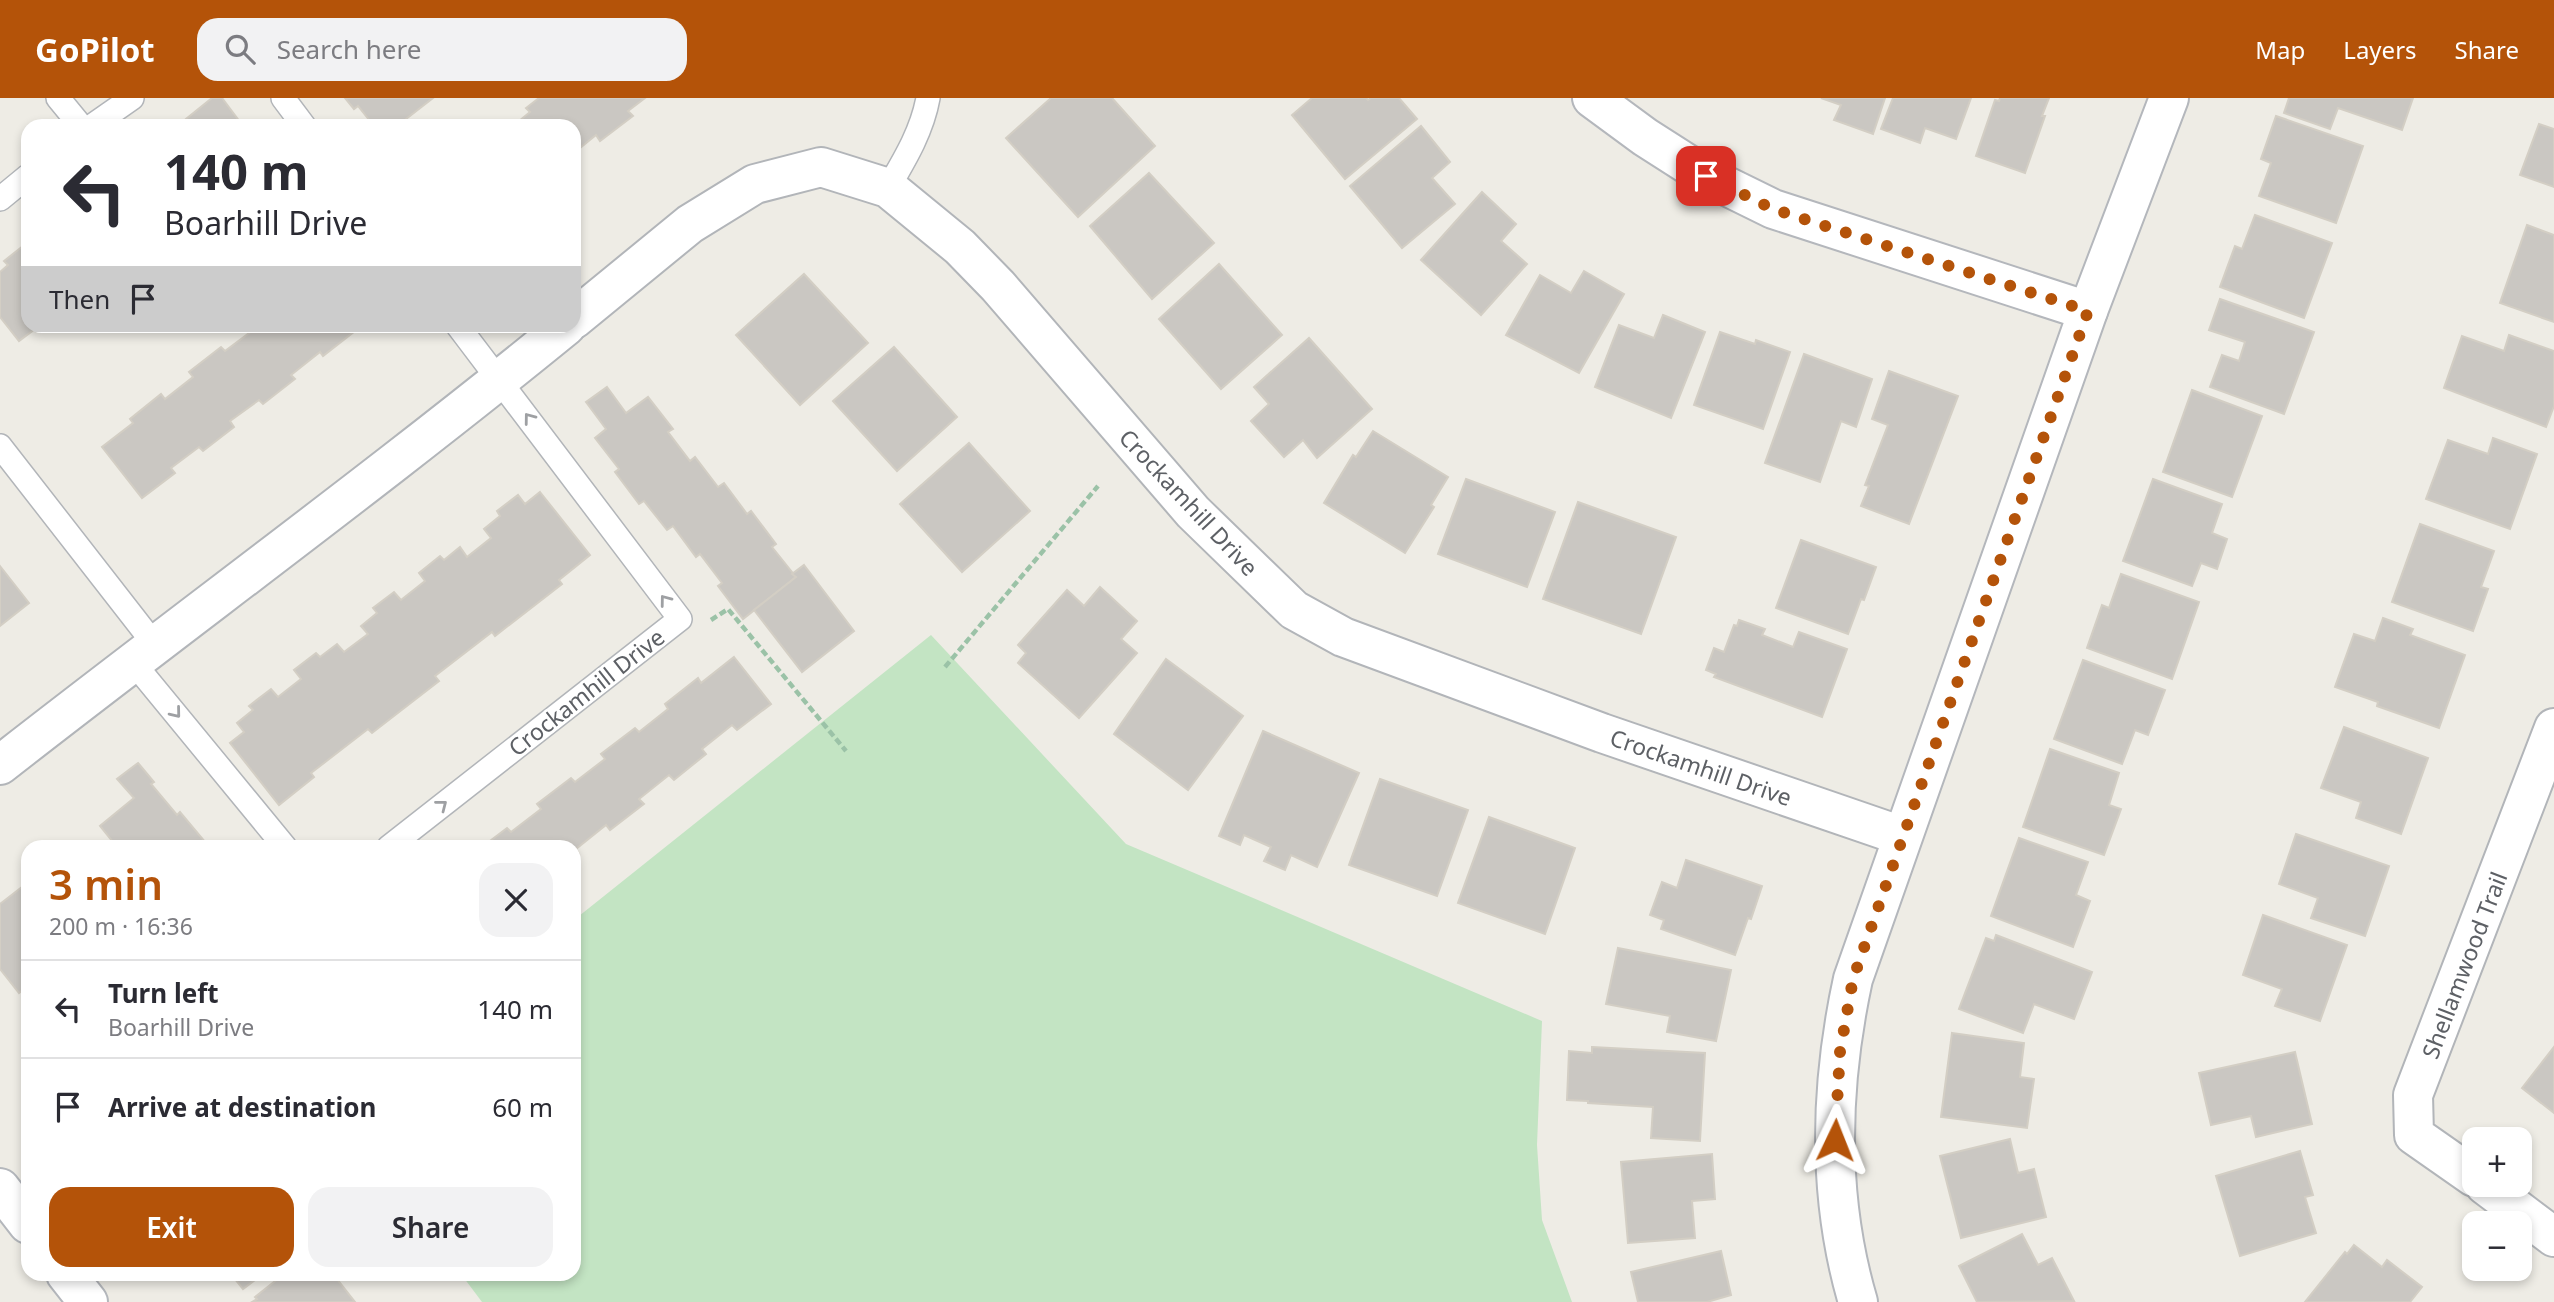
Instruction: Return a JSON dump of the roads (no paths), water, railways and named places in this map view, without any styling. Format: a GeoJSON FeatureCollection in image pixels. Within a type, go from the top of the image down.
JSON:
{"type":"FeatureCollection","features":[{"type":"Feature","properties":{"kind":"street"},"geometry":{"type":"LineString","coordinates":[[1592,98],[1645,137],[1706,176],[1773,209],[2088,311]]}},
{"type":"Feature","properties":{"kind":"street"},"geometry":{"type":"LineString","coordinates":[[1858,1302],[1848,1267],[1839,1209],[1835,1140],[1837,1079],[1843,1026],[1853,979],[2088,311],[2169,98]]}},
{"type":"Feature","properties":{"kind":"street","name":"Crockamhill Drive"},"geometry":{"type":"LineString","coordinates":[[581,313],[690,224],[755,184],[821,167],[888,188],[960,247],[998,286],[1193,512],[1294,610],[1343,637],[1589,728],[1902,836]]}},
{"type":"Feature","properties":{"kind":"street"},"geometry":{"type":"LineString","coordinates":[[0,765],[557,333]]}},
{"type":"Feature","properties":{"kind":"street","name":"Shellamwood Trail"},"geometry":{"type":"LineString","coordinates":[[2462,1169],[2414,1135],[2413,1095],[2554,727]]}},
{"type":"Feature","properties":{"kind":"street"},"geometry":{"type":"LineString","coordinates":[[0,1188],[21,1215]]}},
{"type":"Feature","properties":{"kind":"street"},"geometry":{"type":"LineString","coordinates":[[2501,1197],[2554,1237]]}},
{"type":"Feature","properties":{"kind":"street"},"geometry":{"type":"LineString","coordinates":[[72,1281],[88,1302]]}},
{"type":"Feature","properties":{"kind":"lane"},"geometry":{"type":"LineString","coordinates":[[58,98],[75,119]]}},
{"type":"Feature","properties":{"kind":"lane"},"geometry":{"type":"LineString","coordinates":[[102,119],[132,98]]}},
{"type":"Feature","properties":{"kind":"lane"},"geometry":{"type":"LineString","coordinates":[[283,98],[299,119]]}},
{"type":"Feature","properties":{"kind":"lane"},"geometry":{"type":"LineString","coordinates":[[888,188],[924,120],[928,98]]}},
{"type":"Feature","properties":{"kind":"lane"},"geometry":{"type":"LineString","coordinates":[[0,199],[21,182]]}},
{"type":"Feature","properties":{"kind":"lane","name":"Crockamhill Drive"},"geometry":{"type":"LineString","coordinates":[[397,840],[680,619],[464,333]]}},
{"type":"Feature","properties":{"kind":"lane"},"geometry":{"type":"LineString","coordinates":[[0,446],[144,653],[280,840]]}}]}
